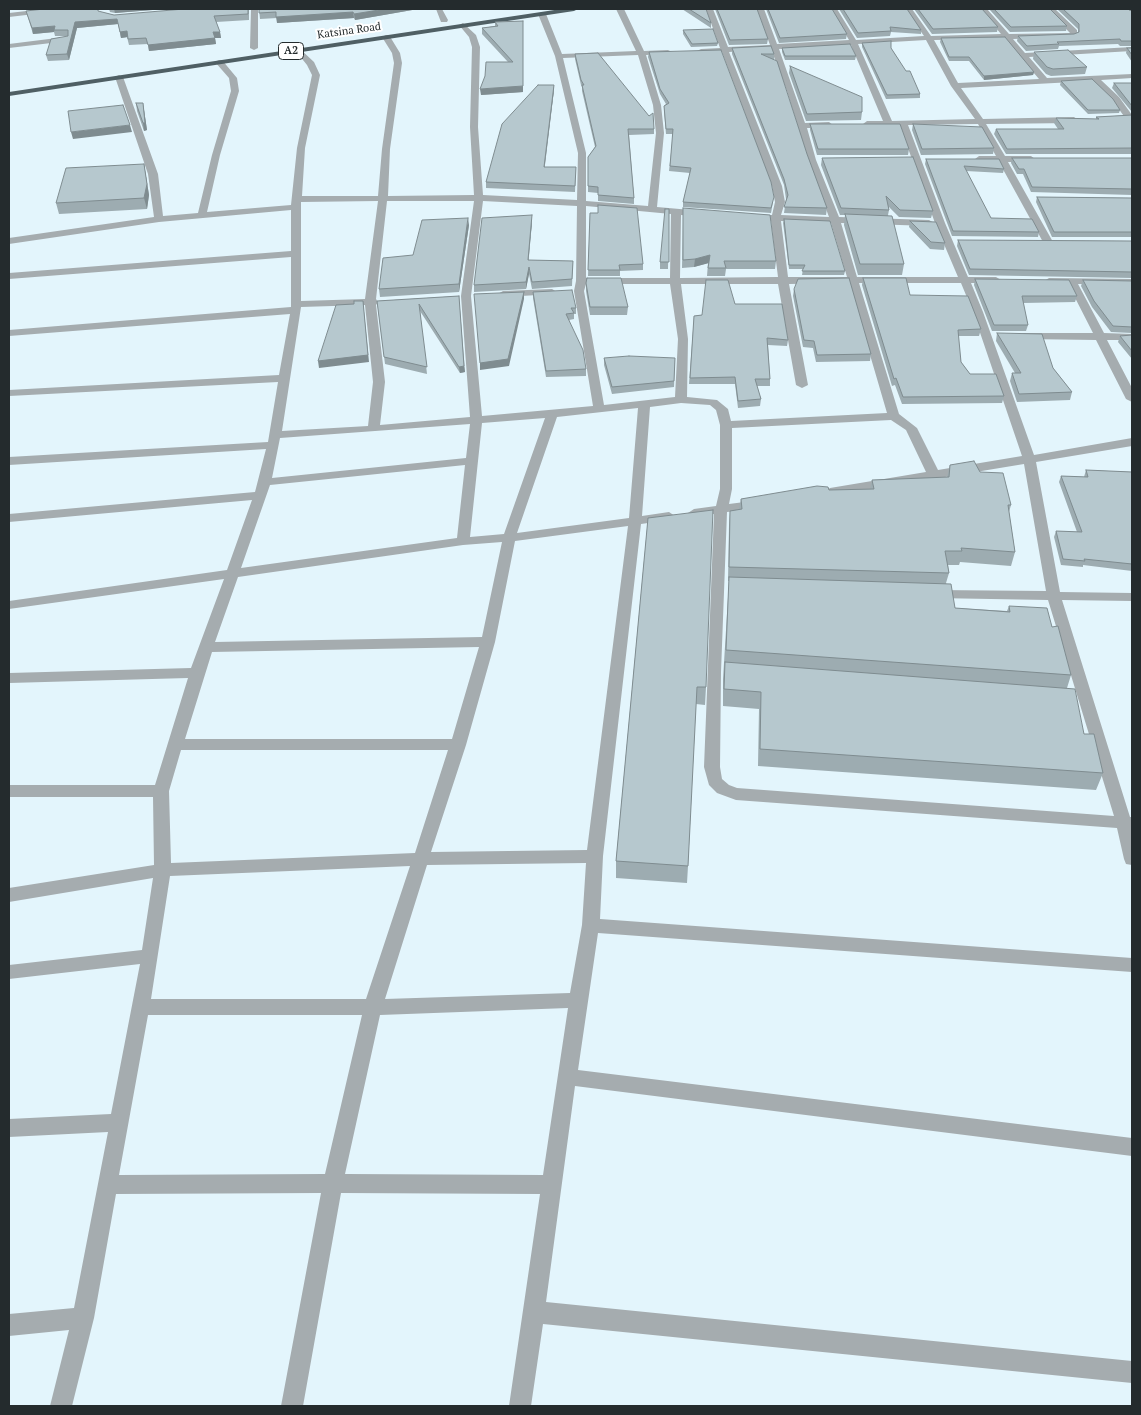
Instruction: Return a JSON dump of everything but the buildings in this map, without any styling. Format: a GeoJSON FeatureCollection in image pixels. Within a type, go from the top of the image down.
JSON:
{"type":"FeatureCollection","features":[{"type":"Feature","properties":{"kind":"highway","name":"Katsina Road"},"geometry":{"type":"LineString","coordinates":[[9,94],[574,9]]}},
{"type":"Feature","properties":{"kind":"highway","name":"Katsina Road"},"geometry":{"type":"LineString","coordinates":[[205,56],[484,14]]}},
{"type":"Feature","properties":{"kind":"street"},"geometry":{"type":"LineString","coordinates":[[9,15],[60,9]]}},
{"type":"Feature","properties":{"kind":"street"},"geometry":{"type":"LineString","coordinates":[[254,9],[254,48]]}},
{"type":"Feature","properties":{"kind":"street"},"geometry":{"type":"LineString","coordinates":[[439,9],[444,20]]}},
{"type":"Feature","properties":{"kind":"street"},"geometry":{"type":"LineString","coordinates":[[620,9],[641,53],[657,106],[660,133],[652,210]]}},
{"type":"Feature","properties":{"kind":"street"},"geometry":{"type":"LineString","coordinates":[[709,9],[777,186],[780,202],[776,218],[783,280],[802,385]]}},
{"type":"Feature","properties":{"kind":"street"},"geometry":{"type":"LineString","coordinates":[[760,9],[791,91],[812,160],[835,220],[894,416],[911,428],[934,476]]}},
{"type":"Feature","properties":{"kind":"street"},"geometry":{"type":"LineString","coordinates":[[834,9],[853,42],[889,124]]}},
{"type":"Feature","properties":{"kind":"street"},"geometry":{"type":"LineString","coordinates":[[908,9],[929,38],[955,86],[981,122],[1001,160],[1027,197],[1048,242]]}},
{"type":"Feature","properties":{"kind":"street"},"geometry":{"type":"LineString","coordinates":[[982,9],[1046,82]]}},
{"type":"Feature","properties":{"kind":"street"},"geometry":{"type":"LineString","coordinates":[[688,51],[774,48],[929,38],[1073,35],[1074,32],[1051,9]]}},
{"type":"Feature","properties":{"kind":"street"},"geometry":{"type":"LineString","coordinates":[[1129,9],[1132,12]]}},
{"type":"Feature","properties":{"kind":"street"},"geometry":{"type":"LineString","coordinates":[[542,14],[559,56],[582,153],[581,203],[573,289],[599,409]]}},
{"type":"Feature","properties":{"kind":"street"},"geometry":{"type":"LineString","coordinates":[[463,25],[473,37],[476,47],[474,127],[479,198],[466,296],[476,420],[463,541]]}},
{"type":"Feature","properties":{"kind":"street"},"geometry":{"type":"LineString","coordinates":[[374,429],[379,382],[370,302],[383,198],[386,148],[398,63],[396,53],[386,37]]}},
{"type":"Feature","properties":{"kind":"street"},"geometry":{"type":"LineString","coordinates":[[9,46],[65,39]]}},
{"type":"Feature","properties":{"kind":"street"},"geometry":{"type":"LineString","coordinates":[[1023,55],[1132,49]]}},
{"type":"Feature","properties":{"kind":"street"},"geometry":{"type":"LineString","coordinates":[[60,1406],[83,1318],[150,956],[163,870],[161,790],[197,673],[263,488],[284,378],[296,307],[296,203],[301,148],[316,75],[311,64],[299,50]]}},
{"type":"Feature","properties":{"kind":"street"},"geometry":{"type":"LineString","coordinates":[[559,56],[678,52]]}},
{"type":"Feature","properties":{"kind":"street"},"geometry":{"type":"LineString","coordinates":[[202,214],[216,155],[235,90],[233,78],[219,62]]}},
{"type":"Feature","properties":{"kind":"street"},"geometry":{"type":"LineString","coordinates":[[955,86],[1132,76]]}},
{"type":"Feature","properties":{"kind":"street"},"geometry":{"type":"LineString","coordinates":[[119,77],[153,174],[158,219]]}},
{"type":"Feature","properties":{"kind":"street"},"geometry":{"type":"LineString","coordinates":[[1095,79],[1131,117]]}},
{"type":"Feature","properties":{"kind":"street"},"geometry":{"type":"LineString","coordinates":[[1119,118],[1131,117]]}},
{"type":"Feature","properties":{"kind":"street"},"geometry":{"type":"LineString","coordinates":[[860,124],[1080,120]]}},
{"type":"Feature","properties":{"kind":"street"},"geometry":{"type":"LineString","coordinates":[[903,123],[940,223],[952,241],[963,280],[992,336],[1029,458],[1054,597],[1086,700],[1128,822],[1132,859]]}},
{"type":"Feature","properties":{"kind":"street"},"geometry":{"type":"LineString","coordinates":[[802,126],[840,125]]}},
{"type":"Feature","properties":{"kind":"street"},"geometry":{"type":"LineString","coordinates":[[968,159],[1041,159]]}},
{"type":"Feature","properties":{"kind":"street"},"geometry":{"type":"LineString","coordinates":[[812,160],[825,160]]}},
{"type":"Feature","properties":{"kind":"street"},"geometry":{"type":"LineString","coordinates":[[9,241],[158,219],[296,203],[383,198],[479,198],[581,203],[716,215]]}},
{"type":"Feature","properties":{"kind":"street"},"geometry":{"type":"LineString","coordinates":[[676,212],[675,281],[683,339],[682,400]]}},
{"type":"Feature","properties":{"kind":"street"},"geometry":{"type":"LineString","coordinates":[[736,216],[940,223]]}},
{"type":"Feature","properties":{"kind":"street"},"geometry":{"type":"LineString","coordinates":[[9,276],[295,254]]}},
{"type":"Feature","properties":{"kind":"street"},"geometry":{"type":"LineString","coordinates":[[494,295],[675,281],[1012,280]]}},
{"type":"Feature","properties":{"kind":"street"},"geometry":{"type":"LineString","coordinates":[[1041,281],[1132,282]]}},
{"type":"Feature","properties":{"kind":"street"},"geometry":{"type":"LineString","coordinates":[[1071,281],[1132,399]]}},
{"type":"Feature","properties":{"kind":"street"},"geometry":{"type":"LineString","coordinates":[[9,333],[296,307],[388,301]]}},
{"type":"Feature","properties":{"kind":"street"},"geometry":{"type":"LineString","coordinates":[[1015,336],[1132,337]]}},
{"type":"Feature","properties":{"kind":"street"},"geometry":{"type":"LineString","coordinates":[[9,393],[284,378]]}},
{"type":"Feature","properties":{"kind":"street"},"geometry":{"type":"LineString","coordinates":[[9,461],[273,440],[682,400],[713,402],[722,409],[726,425],[726,489],[721,510],[724,588],[714,672],[712,767],[715,781],[723,789],[736,794],[1128,822]]}},
{"type":"Feature","properties":{"kind":"street"},"geometry":{"type":"LineString","coordinates":[[520,1406],[578,1000],[591,925],[595,856],[635,520],[644,404]]}},
{"type":"Feature","properties":{"kind":"street"},"geometry":{"type":"LineString","coordinates":[[292,1406],[334,1183],[373,1008],[458,745],[488,642],[509,538],[552,414]]}},
{"type":"Feature","properties":{"kind":"street"},"geometry":{"type":"LineString","coordinates":[[726,425],[894,416]]}},
{"type":"Feature","properties":{"kind":"street"},"geometry":{"type":"LineString","coordinates":[[818,494],[1132,442]]}},
{"type":"Feature","properties":{"kind":"street"},"geometry":{"type":"LineString","coordinates":[[9,518],[472,461]]}},
{"type":"Feature","properties":{"kind":"street"},"geometry":{"type":"LineString","coordinates":[[9,605],[463,541],[509,538],[770,502]]}},
{"type":"Feature","properties":{"kind":"street"},"geometry":{"type":"LineString","coordinates":[[916,593],[1132,597]]}},
{"type":"Feature","properties":{"kind":"street"},"geometry":{"type":"LineString","coordinates":[[207,647],[488,642]]}},
{"type":"Feature","properties":{"kind":"street"},"geometry":{"type":"LineString","coordinates":[[714,672],[733,674]]}},
{"type":"Feature","properties":{"kind":"street"},"geometry":{"type":"LineString","coordinates":[[9,678],[197,673]]}},
{"type":"Feature","properties":{"kind":"street"},"geometry":{"type":"LineString","coordinates":[[1067,699],[1086,700]]}},
{"type":"Feature","properties":{"kind":"street"},"geometry":{"type":"LineString","coordinates":[[176,744],[458,745]]}},
{"type":"Feature","properties":{"kind":"street"},"geometry":{"type":"LineString","coordinates":[[9,791],[161,790]]}},
{"type":"Feature","properties":{"kind":"street"},"geometry":{"type":"LineString","coordinates":[[9,895],[163,870],[422,859],[595,856]]}},
{"type":"Feature","properties":{"kind":"street"},"geometry":{"type":"LineString","coordinates":[[591,925],[1132,965]]}},
{"type":"Feature","properties":{"kind":"street"},"geometry":{"type":"LineString","coordinates":[[9,972],[150,956]]}},
{"type":"Feature","properties":{"kind":"street"},"geometry":{"type":"LineString","coordinates":[[141,1007],[373,1008],[578,1000]]}},
{"type":"Feature","properties":{"kind":"street"},"geometry":{"type":"LineString","coordinates":[[567,1077],[1132,1147]]}},
{"type":"Feature","properties":{"kind":"street"},"geometry":{"type":"LineString","coordinates":[[9,1128],[119,1122]]}},
{"type":"Feature","properties":{"kind":"street"},"geometry":{"type":"LineString","coordinates":[[108,1185],[334,1183],[552,1185]]}},
{"type":"Feature","properties":{"kind":"street"},"geometry":{"type":"LineString","coordinates":[[534,1312],[1132,1372]]}},
{"type":"Feature","properties":{"kind":"street"},"geometry":{"type":"LineString","coordinates":[[9,1325],[83,1318]]}}]}
